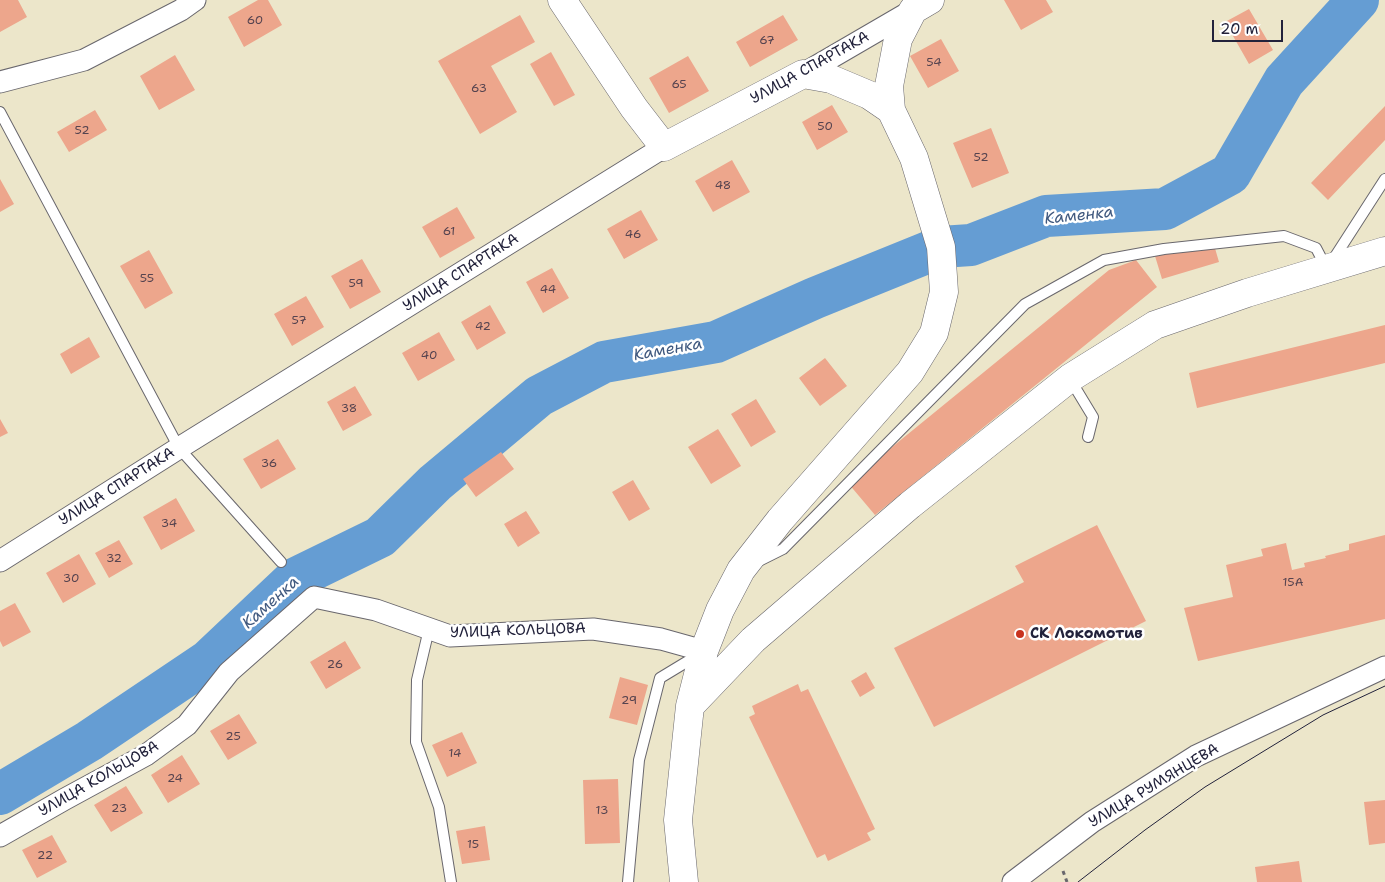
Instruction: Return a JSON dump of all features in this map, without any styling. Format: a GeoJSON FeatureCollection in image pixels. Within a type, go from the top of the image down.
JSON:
{"type":"FeatureCollection","features":[{"type":"Feature","properties":{"kind":"street"},"geometry":{"type":"LineString","coordinates":[[0,82],[84,60],[181,10],[195,0]]}},
{"type":"Feature","properties":{"kind":"street"},"geometry":{"type":"LineString","coordinates":[[562,0],[634,108],[664,147]]}},
{"type":"Feature","properties":{"kind":"street"},"geometry":{"type":"LineString","coordinates":[[684,882],[678,820],[690,706],[704,651],[720,610],[741,570],[780,520],[910,372],[934,333],[944,292],[941,248],[914,158],[891,110],[889,86],[898,40],[922,5]]}},
{"type":"Feature","properties":{"kind":"street","name":"УЛИЦА СПАРТАКА"},"geometry":{"type":"LineString","coordinates":[[0,561],[664,147],[803,74],[922,5]]}},
{"type":"Feature","properties":{"kind":"street"},"geometry":{"type":"LineString","coordinates":[[803,74],[831,79],[869,96],[891,110]]}},
{"type":"Feature","properties":{"kind":"street"},"geometry":{"type":"LineString","coordinates":[[690,706],[753,640],[910,505],[1070,378],[1155,325],[1247,293],[1385,251]]}},
{"type":"Feature","properties":{"kind":"street","name":"УЛИЦА КОЛЬЦОВА"},"geometry":{"type":"LineString","coordinates":[[0,836],[65,798],[146,755],[187,725],[229,672],[314,597],[376,610],[450,636],[593,628],[661,639],[704,651]]}},
{"type":"Feature","properties":{"kind":"street","name":"УЛИЦА РУМЯНЦЕВА"},"geometry":{"type":"LineString","coordinates":[[1013,882],[1092,822],[1196,756],[1385,667]]}},
{"type":"Feature","properties":{"kind":"lane"},"geometry":{"type":"LineString","coordinates":[[0,112],[179,448],[281,562]]}},
{"type":"Feature","properties":{"kind":"lane"},"geometry":{"type":"LineString","coordinates":[[741,570],[783,549],[1025,304],[1104,260],[1164,249],[1284,236],[1316,248],[1327,268],[1385,180]]}},
{"type":"Feature","properties":{"kind":"lane"},"geometry":{"type":"LineString","coordinates":[[1070,378],[1093,418],[1088,437]]}},
{"type":"Feature","properties":{"kind":"lane"},"geometry":{"type":"LineString","coordinates":[[429,629],[417,680],[416,742],[439,807],[451,882]]}},
{"type":"Feature","properties":{"kind":"lane"},"geometry":{"type":"LineString","coordinates":[[628,882],[639,760],[660,678],[704,651]]}},
{"type":"Feature","properties":{"kind":"building"},"geometry":{"type":"Polygon","coordinates":[[[0,0],[18,0],[27,17],[0,32],[0,0]]]}},
{"type":"Feature","properties":{"kind":"building"},"geometry":{"type":"Polygon","coordinates":[[[258,0],[268,0],[282,25],[244,47],[228,17],[258,0]]]}},
{"type":"Feature","properties":{"kind":"building"},"geometry":{"type":"Polygon","coordinates":[[[1004,0],[1046,0],[1053,12],[1021,30],[1004,0]]]}},
{"type":"Feature","properties":{"kind":"building"},"geometry":{"type":"Polygon","coordinates":[[[1249,9],[1273,50],[1249,64],[1225,22],[1249,9]]]}},
{"type":"Feature","properties":{"kind":"building"},"geometry":{"type":"Polygon","coordinates":[[[520,15],[535,42],[491,66],[517,112],[480,134],[438,61],[520,15]]]}},
{"type":"Feature","properties":{"kind":"building"},"geometry":{"type":"Polygon","coordinates":[[[783,15],[798,40],[750,67],[736,42],[783,15]]]}},
{"type":"Feature","properties":{"kind":"building"},"geometry":{"type":"Polygon","coordinates":[[[941,39],[959,71],[928,88],[910,56],[941,39]]]}},
{"type":"Feature","properties":{"kind":"building"},"geometry":{"type":"Polygon","coordinates":[[[551,52],[575,95],[554,106],[530,64],[551,52]]]}},
{"type":"Feature","properties":{"kind":"building"},"geometry":{"type":"Polygon","coordinates":[[[175,55],[195,90],[159,110],[140,76],[175,55]]]}},
{"type":"Feature","properties":{"kind":"building"},"geometry":{"type":"Polygon","coordinates":[[[688,56],[709,91],[669,113],[649,78],[688,56]]]}},
{"type":"Feature","properties":{"kind":"building"},"geometry":{"type":"Polygon","coordinates":[[[832,105],[848,132],[817,150],[802,122],[832,105]]]}},
{"type":"Feature","properties":{"kind":"building"},"geometry":{"type":"Polygon","coordinates":[[[1385,106],[1385,140],[1328,200],[1311,183],[1385,106]]]}},
{"type":"Feature","properties":{"kind":"building"},"geometry":{"type":"Polygon","coordinates":[[[95,110],[107,130],[69,152],[57,132],[95,110]]]}},
{"type":"Feature","properties":{"kind":"building"},"geometry":{"type":"Polygon","coordinates":[[[991,128],[1009,173],[972,188],[953,143],[991,128]]]}},
{"type":"Feature","properties":{"kind":"building"},"geometry":{"type":"Polygon","coordinates":[[[732,160],[750,192],[713,212],[695,181],[732,160]]]}},
{"type":"Feature","properties":{"kind":"building"},"geometry":{"type":"Polygon","coordinates":[[[0,179],[14,204],[0,212],[0,179]]]}},
{"type":"Feature","properties":{"kind":"building"},"geometry":{"type":"Polygon","coordinates":[[[457,207],[475,238],[440,258],[422,227],[457,207]]]}},
{"type":"Feature","properties":{"kind":"building"},"geometry":{"type":"Polygon","coordinates":[[[641,210],[658,240],[624,259],[607,229],[641,210]]]}},
{"type":"Feature","properties":{"kind":"building"},"geometry":{"type":"Polygon","coordinates":[[[1212,238],[1219,262],[1162,279],[1155,256],[1212,238]]]}},
{"type":"Feature","properties":{"kind":"building"},"geometry":{"type":"Polygon","coordinates":[[[149,250],[173,293],[145,309],[120,266],[149,250]]]}},
{"type":"Feature","properties":{"kind":"building"},"geometry":{"type":"Polygon","coordinates":[[[362,259],[381,292],[350,309],[331,276],[362,259]]]}},
{"type":"Feature","properties":{"kind":"building"},"geometry":{"type":"Polygon","coordinates":[[[1136,260],[1157,287],[875,515],[848,483],[1109,270],[1136,260]]]}},
{"type":"Feature","properties":{"kind":"building"},"geometry":{"type":"Polygon","coordinates":[[[552,268],[569,298],[543,313],[526,282],[552,268]]]}},
{"type":"Feature","properties":{"kind":"building"},"geometry":{"type":"Polygon","coordinates":[[[306,296],[324,327],[292,346],[274,314],[306,296]]]}},
{"type":"Feature","properties":{"kind":"building"},"geometry":{"type":"Polygon","coordinates":[[[490,305],[506,333],[477,350],[461,322],[490,305]]]}},
{"type":"Feature","properties":{"kind":"building"},"geometry":{"type":"Polygon","coordinates":[[[1385,325],[1385,363],[1197,408],[1189,373],[1385,325]]]}},
{"type":"Feature","properties":{"kind":"building"},"geometry":{"type":"Polygon","coordinates":[[[439,332],[455,360],[418,381],[402,353],[439,332]]]}},
{"type":"Feature","properties":{"kind":"building"},"geometry":{"type":"Polygon","coordinates":[[[89,337],[100,357],[71,374],[60,354],[89,337]]]}},
{"type":"Feature","properties":{"kind":"building"},"geometry":{"type":"Polygon","coordinates":[[[825,358],[847,386],[820,406],[799,378],[825,358]]]}},
{"type":"Feature","properties":{"kind":"building"},"geometry":{"type":"Polygon","coordinates":[[[355,386],[372,415],[343,431],[327,402],[355,386]]]}},
{"type":"Feature","properties":{"kind":"building"},"geometry":{"type":"Polygon","coordinates":[[[756,399],[776,432],[751,447],[731,414],[756,399]]]}},
{"type":"Feature","properties":{"kind":"building"},"geometry":{"type":"Polygon","coordinates":[[[0,419],[8,433],[0,437],[0,419]]]}},
{"type":"Feature","properties":{"kind":"building"},"geometry":{"type":"Polygon","coordinates":[[[718,429],[741,466],[711,484],[688,447],[718,429]]]}},
{"type":"Feature","properties":{"kind":"building"},"geometry":{"type":"Polygon","coordinates":[[[278,439],[296,469],[261,489],[243,459],[278,439]]]}},
{"type":"Feature","properties":{"kind":"building"},"geometry":{"type":"Polygon","coordinates":[[[501,452],[514,469],[476,497],[463,479],[501,452]]]}},
{"type":"Feature","properties":{"kind":"building"},"geometry":{"type":"Polygon","coordinates":[[[633,480],[650,509],[629,521],[612,492],[633,480]]]}},
{"type":"Feature","properties":{"kind":"building"},"geometry":{"type":"Polygon","coordinates":[[[176,498],[195,531],[161,550],[143,517],[176,498]]]}},
{"type":"Feature","properties":{"kind":"building"},"geometry":{"type":"Polygon","coordinates":[[[526,511],[540,533],[518,547],[504,524],[526,511]]]}},
{"type":"Feature","properties":{"kind":"building","name":"СК Локомотив"},"geometry":{"type":"Polygon","coordinates":[[[1097,525],[1146,621],[934,727],[894,648],[1024,582],[1015,566],[1097,525]]]}},
{"type":"Feature","properties":{"kind":"building"},"geometry":{"type":"Polygon","coordinates":[[[1385,535],[1385,619],[1198,661],[1184,608],[1233,597],[1226,565],[1263,556],[1261,549],[1286,543],[1292,570],[1305,567],[1304,563],[1349,550],[1349,544],[1385,535]]]}},
{"type":"Feature","properties":{"kind":"building"},"geometry":{"type":"Polygon","coordinates":[[[119,540],[133,564],[109,578],[95,553],[119,540]]]}},
{"type":"Feature","properties":{"kind":"building"},"geometry":{"type":"Polygon","coordinates":[[[79,554],[96,584],[63,603],[46,573],[79,554]]]}},
{"type":"Feature","properties":{"kind":"building"},"geometry":{"type":"Polygon","coordinates":[[[15,603],[31,632],[3,647],[0,641],[0,611],[15,603]]]}},
{"type":"Feature","properties":{"kind":"building"},"geometry":{"type":"Polygon","coordinates":[[[345,641],[361,668],[326,689],[310,662],[345,641]]]}},
{"type":"Feature","properties":{"kind":"building"},"geometry":{"type":"Polygon","coordinates":[[[866,672],[875,688],[860,697],[851,681],[866,672]]]}},
{"type":"Feature","properties":{"kind":"building"},"geometry":{"type":"Polygon","coordinates":[[[620,677],[648,685],[637,725],[609,718],[620,677]]]}},
{"type":"Feature","properties":{"kind":"building"},"geometry":{"type":"Polygon","coordinates":[[[798,684],[801,692],[808,689],[875,829],[867,833],[871,840],[828,861],[825,854],[817,858],[749,717],[755,714],[752,706],[798,684]]]}},
{"type":"Feature","properties":{"kind":"building"},"geometry":{"type":"Polygon","coordinates":[[[239,714],[257,743],[228,760],[210,731],[239,714]]]}},
{"type":"Feature","properties":{"kind":"building"},"geometry":{"type":"Polygon","coordinates":[[[462,732],[477,763],[447,777],[432,745],[462,732]]]}},
{"type":"Feature","properties":{"kind":"building"},"geometry":{"type":"Polygon","coordinates":[[[182,755],[200,784],[168,803],[151,775],[182,755]]]}},
{"type":"Feature","properties":{"kind":"building"},"geometry":{"type":"Polygon","coordinates":[[[618,779],[620,843],[585,844],[583,780],[618,779]]]}},
{"type":"Feature","properties":{"kind":"building"},"geometry":{"type":"Polygon","coordinates":[[[126,786],[143,813],[111,832],[94,805],[126,786]]]}},
{"type":"Feature","properties":{"kind":"building"},"geometry":{"type":"Polygon","coordinates":[[[1385,800],[1385,843],[1369,845],[1364,802],[1385,800]]]}},
{"type":"Feature","properties":{"kind":"building"},"geometry":{"type":"Polygon","coordinates":[[[485,826],[490,860],[462,864],[456,831],[485,826]]]}},
{"type":"Feature","properties":{"kind":"building"},"geometry":{"type":"Polygon","coordinates":[[[52,835],[67,862],[37,878],[22,850],[52,835]]]}},
{"type":"Feature","properties":{"kind":"building"},"geometry":{"type":"Polygon","coordinates":[[[1299,861],[1302,882],[1257,882],[1255,867],[1299,861]]]}},
{"type":"Feature","properties":{"kind":"waterway","name":"Каменка"},"geometry":{"type":"LineString","coordinates":[[0,794],[89,741],[208,661],[296,578],[380,537],[435,483],[539,396],[604,362],[716,342],[815,298],[941,247],[971,245],[1046,216],[1165,209],[1230,174],[1284,81],[1358,0]]}},
{"type":"Feature","properties":{"kind":"tram line"},"geometry":{"type":"LineString","coordinates":[[1078,882],[1145,830],[1205,787],[1323,715],[1385,686]]}},
{"type":"Feature","properties":{"kind":"place","name":"СК Локомотив"},"geometry":{"type":"Point","coordinates":[1020,634]}}]}
